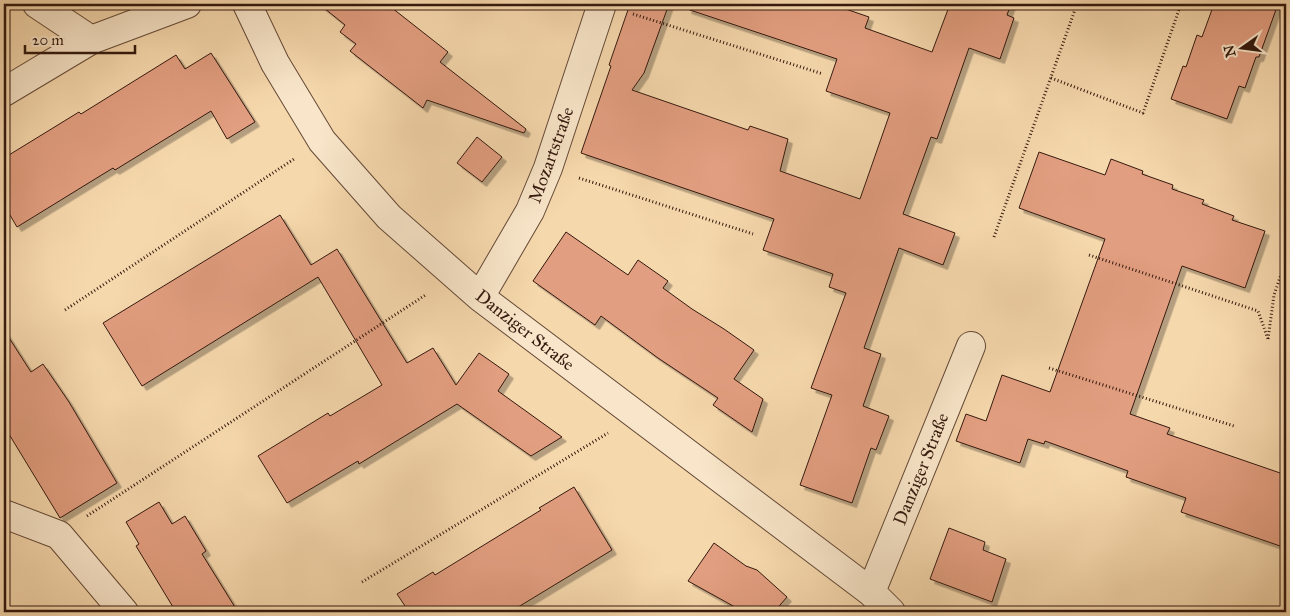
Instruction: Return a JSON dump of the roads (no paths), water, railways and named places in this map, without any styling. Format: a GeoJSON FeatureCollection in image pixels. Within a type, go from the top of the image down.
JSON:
{"type":"FeatureCollection","features":[{"type":"Feature","properties":{"kind":"street"},"geometry":{"type":"LineString","coordinates":[[37,4],[91,40]]}},
{"type":"Feature","properties":{"kind":"street"},"geometry":{"type":"LineString","coordinates":[[4,92],[91,40],[188,4]]}},
{"type":"Feature","properties":{"kind":"street","name":"Danziger Straße"},"geometry":{"type":"LineString","coordinates":[[248,4],[275,63],[322,141],[388,217],[480,297],[871,592],[891,612]]}},
{"type":"Feature","properties":{"kind":"street","name":"Mozartstraße"},"geometry":{"type":"LineString","coordinates":[[480,297],[530,211],[548,168],[602,4]]}},
{"type":"Feature","properties":{"kind":"street","name":"Danziger Straße"},"geometry":{"type":"LineString","coordinates":[[871,592],[971,346]]}},
{"type":"Feature","properties":{"kind":"street"},"geometry":{"type":"LineString","coordinates":[[4,514],[59,535],[124,612]]}}]}
